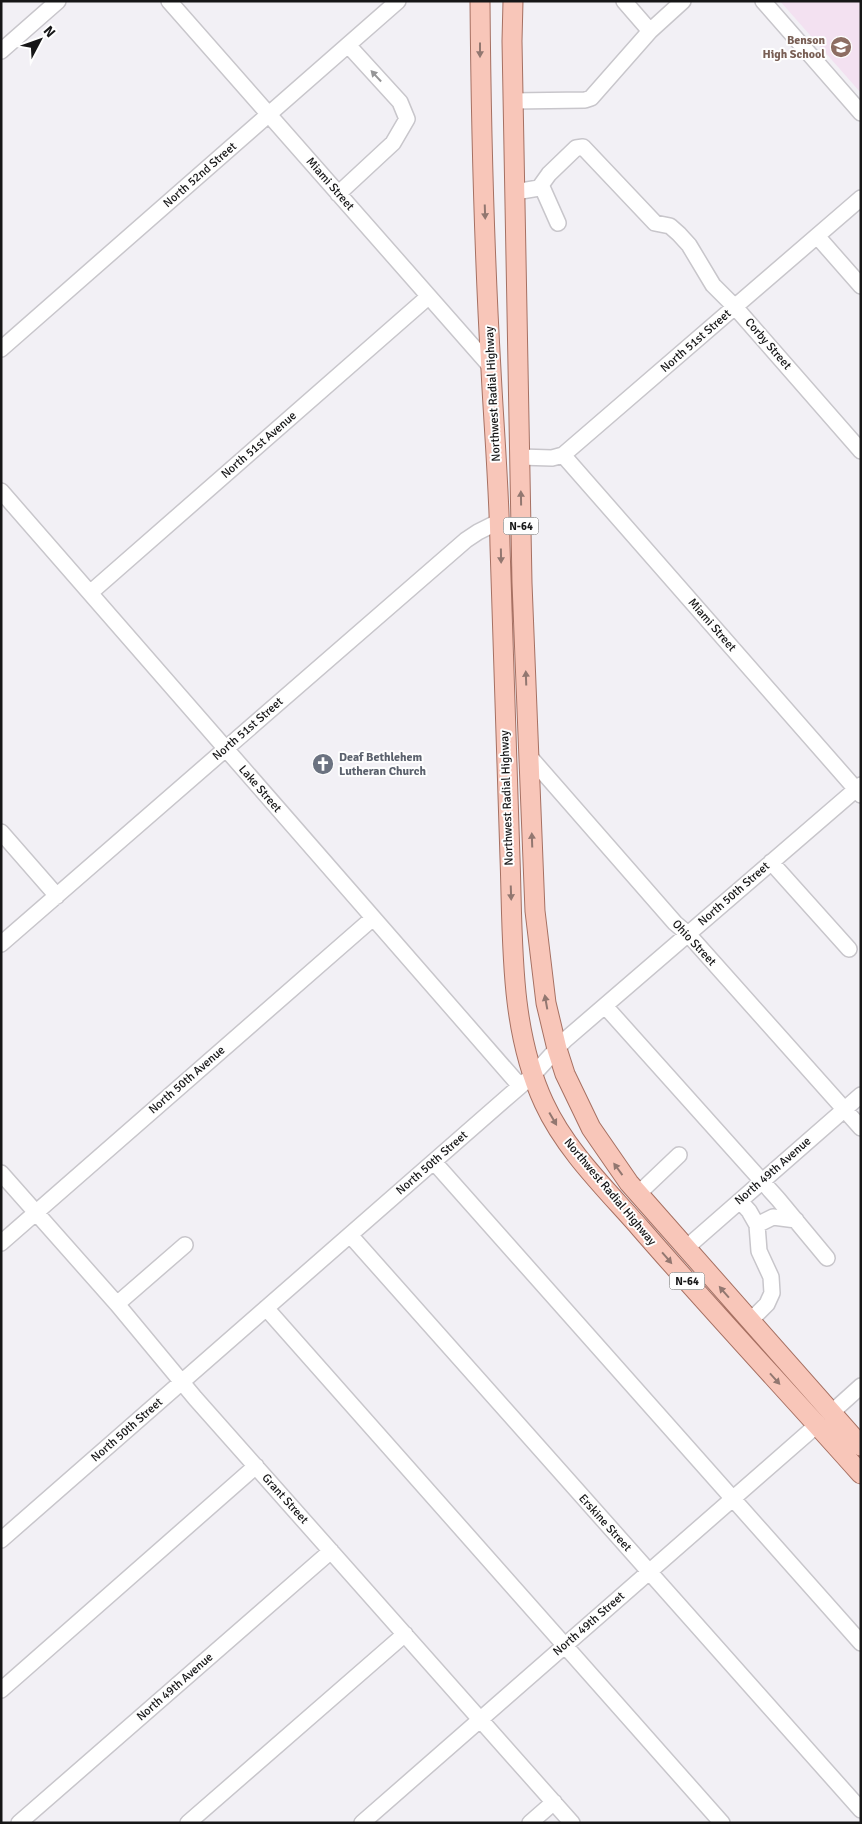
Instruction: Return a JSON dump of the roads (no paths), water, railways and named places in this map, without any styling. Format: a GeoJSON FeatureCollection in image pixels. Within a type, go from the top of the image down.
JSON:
{"type":"FeatureCollection","features":[{"type":"Feature","properties":{"kind":"main road","name":"Northwest Radial Highway"},"geometry":{"type":"LineString","coordinates":[[480,1],[490,367],[500,521],[514,969],[522,1027],[526,1081],[544,1104],[580,1160],[861,1474]]}},
{"type":"Feature","properties":{"kind":"main road","name":"Northwest Radial Highway"},"geometry":{"type":"LineString","coordinates":[[513,1],[513,101],[522,583],[535,911],[546,1003],[557,1050],[565,1074],[591,1128],[638,1194],[861,1446]]}},
{"type":"Feature","properties":{"kind":"street"},"geometry":{"type":"LineString","coordinates":[[1,51],[58,1]]}},
{"type":"Feature","properties":{"kind":"street","name":"Miami Street"},"geometry":{"type":"LineString","coordinates":[[169,1],[490,367]]}},
{"type":"Feature","properties":{"kind":"street","name":"North 52nd Street"},"geometry":{"type":"LineString","coordinates":[[1,349],[398,1]]}},
{"type":"Feature","properties":{"kind":"street"},"geometry":{"type":"LineString","coordinates":[[624,1],[650,31]]}},
{"type":"Feature","properties":{"kind":"street"},"geometry":{"type":"LineString","coordinates":[[513,101],[585,100],[591,98],[650,31],[683,1]]}},
{"type":"Feature","properties":{"kind":"street"},"geometry":{"type":"LineString","coordinates":[[763,1],[861,112]]}},
{"type":"Feature","properties":{"kind":"street"},"geometry":{"type":"LineString","coordinates":[[338,194],[393,142],[407,119],[400,102],[348,45]]}},
{"type":"Feature","properties":{"kind":"street","name":"Corby Street"},"geometry":{"type":"LineString","coordinates":[[542,187],[549,174],[576,148],[583,147],[655,223],[670,226],[680,234],[689,245],[713,285],[735,307],[861,451]]}},
{"type":"Feature","properties":{"kind":"street"},"geometry":{"type":"LineString","coordinates":[[515,192],[542,187],[558,223]]}},
{"type":"Feature","properties":{"kind":"street","name":"North 51st Street"},"geometry":{"type":"LineString","coordinates":[[563,455],[861,198]]}},
{"type":"Feature","properties":{"kind":"street"},"geometry":{"type":"LineString","coordinates":[[817,236],[861,286]]}},
{"type":"Feature","properties":{"kind":"street","name":"North 51st Avenue"},"geometry":{"type":"LineString","coordinates":[[90,593],[428,297]]}},
{"type":"Feature","properties":{"kind":"street"},"geometry":{"type":"LineString","coordinates":[[520,457],[552,458],[563,455]]}},
{"type":"Feature","properties":{"kind":"street","name":"Miami Street"},"geometry":{"type":"LineString","coordinates":[[563,455],[859,790]]}},
{"type":"Feature","properties":{"kind":"street","name":"Lake Street"},"geometry":{"type":"LineString","coordinates":[[1,490],[373,918],[526,1081]]}},
{"type":"Feature","properties":{"kind":"street","name":"North 51st Street"},"geometry":{"type":"LineString","coordinates":[[1,944],[466,540],[500,521]]}},
{"type":"Feature","properties":{"kind":"street","name":"Ohio Street"},"geometry":{"type":"LineString","coordinates":[[529,756],[675,923],[688,934],[861,1128]]}},
{"type":"Feature","properties":{"kind":"street","name":"North 50th Street"},"geometry":{"type":"LineString","coordinates":[[1,1540],[526,1081],[604,1006],[771,862],[859,790]]}},
{"type":"Feature","properties":{"kind":"street"},"geometry":{"type":"LineString","coordinates":[[1,832],[57,896]]}},
{"type":"Feature","properties":{"kind":"street"},"geometry":{"type":"LineString","coordinates":[[771,862],[849,949]]}},
{"type":"Feature","properties":{"kind":"street","name":"North 50th Avenue"},"geometry":{"type":"LineString","coordinates":[[1,1243],[373,918]]}},
{"type":"Feature","properties":{"kind":"street"},"geometry":{"type":"LineString","coordinates":[[604,1006],[796,1220],[827,1258]]}},
{"type":"Feature","properties":{"kind":"street","name":"North 49th Avenue"},"geometry":{"type":"LineString","coordinates":[[686,1248],[861,1095]]}},
{"type":"Feature","properties":{"kind":"street"},"geometry":{"type":"LineString","coordinates":[[638,1194],[679,1156]]}},
{"type":"Feature","properties":{"kind":"street"},"geometry":{"type":"LineString","coordinates":[[434,1162],[732,1500],[861,1643]]}},
{"type":"Feature","properties":{"kind":"street","name":"Grant Street"},"geometry":{"type":"LineString","coordinates":[[1,1173],[117,1304],[256,1466],[572,1823]]}},
{"type":"Feature","properties":{"kind":"street"},"geometry":{"type":"LineString","coordinates":[[740,1200],[757,1225],[759,1251],[771,1277],[772,1293],[767,1304],[750,1321]]}},
{"type":"Feature","properties":{"kind":"street"},"geometry":{"type":"LineString","coordinates":[[757,1225],[773,1217],[796,1220]]}},
{"type":"Feature","properties":{"kind":"street","name":"Erskine Street"},"geometry":{"type":"LineString","coordinates":[[350,1235],[861,1810]]}},
{"type":"Feature","properties":{"kind":"street"},"geometry":{"type":"LineString","coordinates":[[117,1304],[185,1245]]}},
{"type":"Feature","properties":{"kind":"street"},"geometry":{"type":"LineString","coordinates":[[266,1308],[722,1823]]}},
{"type":"Feature","properties":{"kind":"street"},"geometry":{"type":"LineString","coordinates":[[831,1413],[861,1386]]}},
{"type":"Feature","properties":{"kind":"street","name":"North 49th Street"},"geometry":{"type":"LineString","coordinates":[[362,1823],[817,1425]]}},
{"type":"Feature","properties":{"kind":"street"},"geometry":{"type":"LineString","coordinates":[[1,1690],[256,1466]]}},
{"type":"Feature","properties":{"kind":"street","name":"North 49th Avenue"},"geometry":{"type":"LineString","coordinates":[[19,1823],[331,1551]]}},
{"type":"Feature","properties":{"kind":"street"},"geometry":{"type":"LineString","coordinates":[[188,1823],[405,1634]]}},
{"type":"Feature","properties":{"kind":"street"},"geometry":{"type":"LineString","coordinates":[[530,1823],[554,1802]]}},
{"type":"Feature","properties":{"kind":"place","name":"Benson High School"},"geometry":{"type":"Point","coordinates":[841,47]}},
{"type":"Feature","properties":{"kind":"place","name":"Deaf Bethlehem Lutheran Church"},"geometry":{"type":"Point","coordinates":[323,764]}}]}
